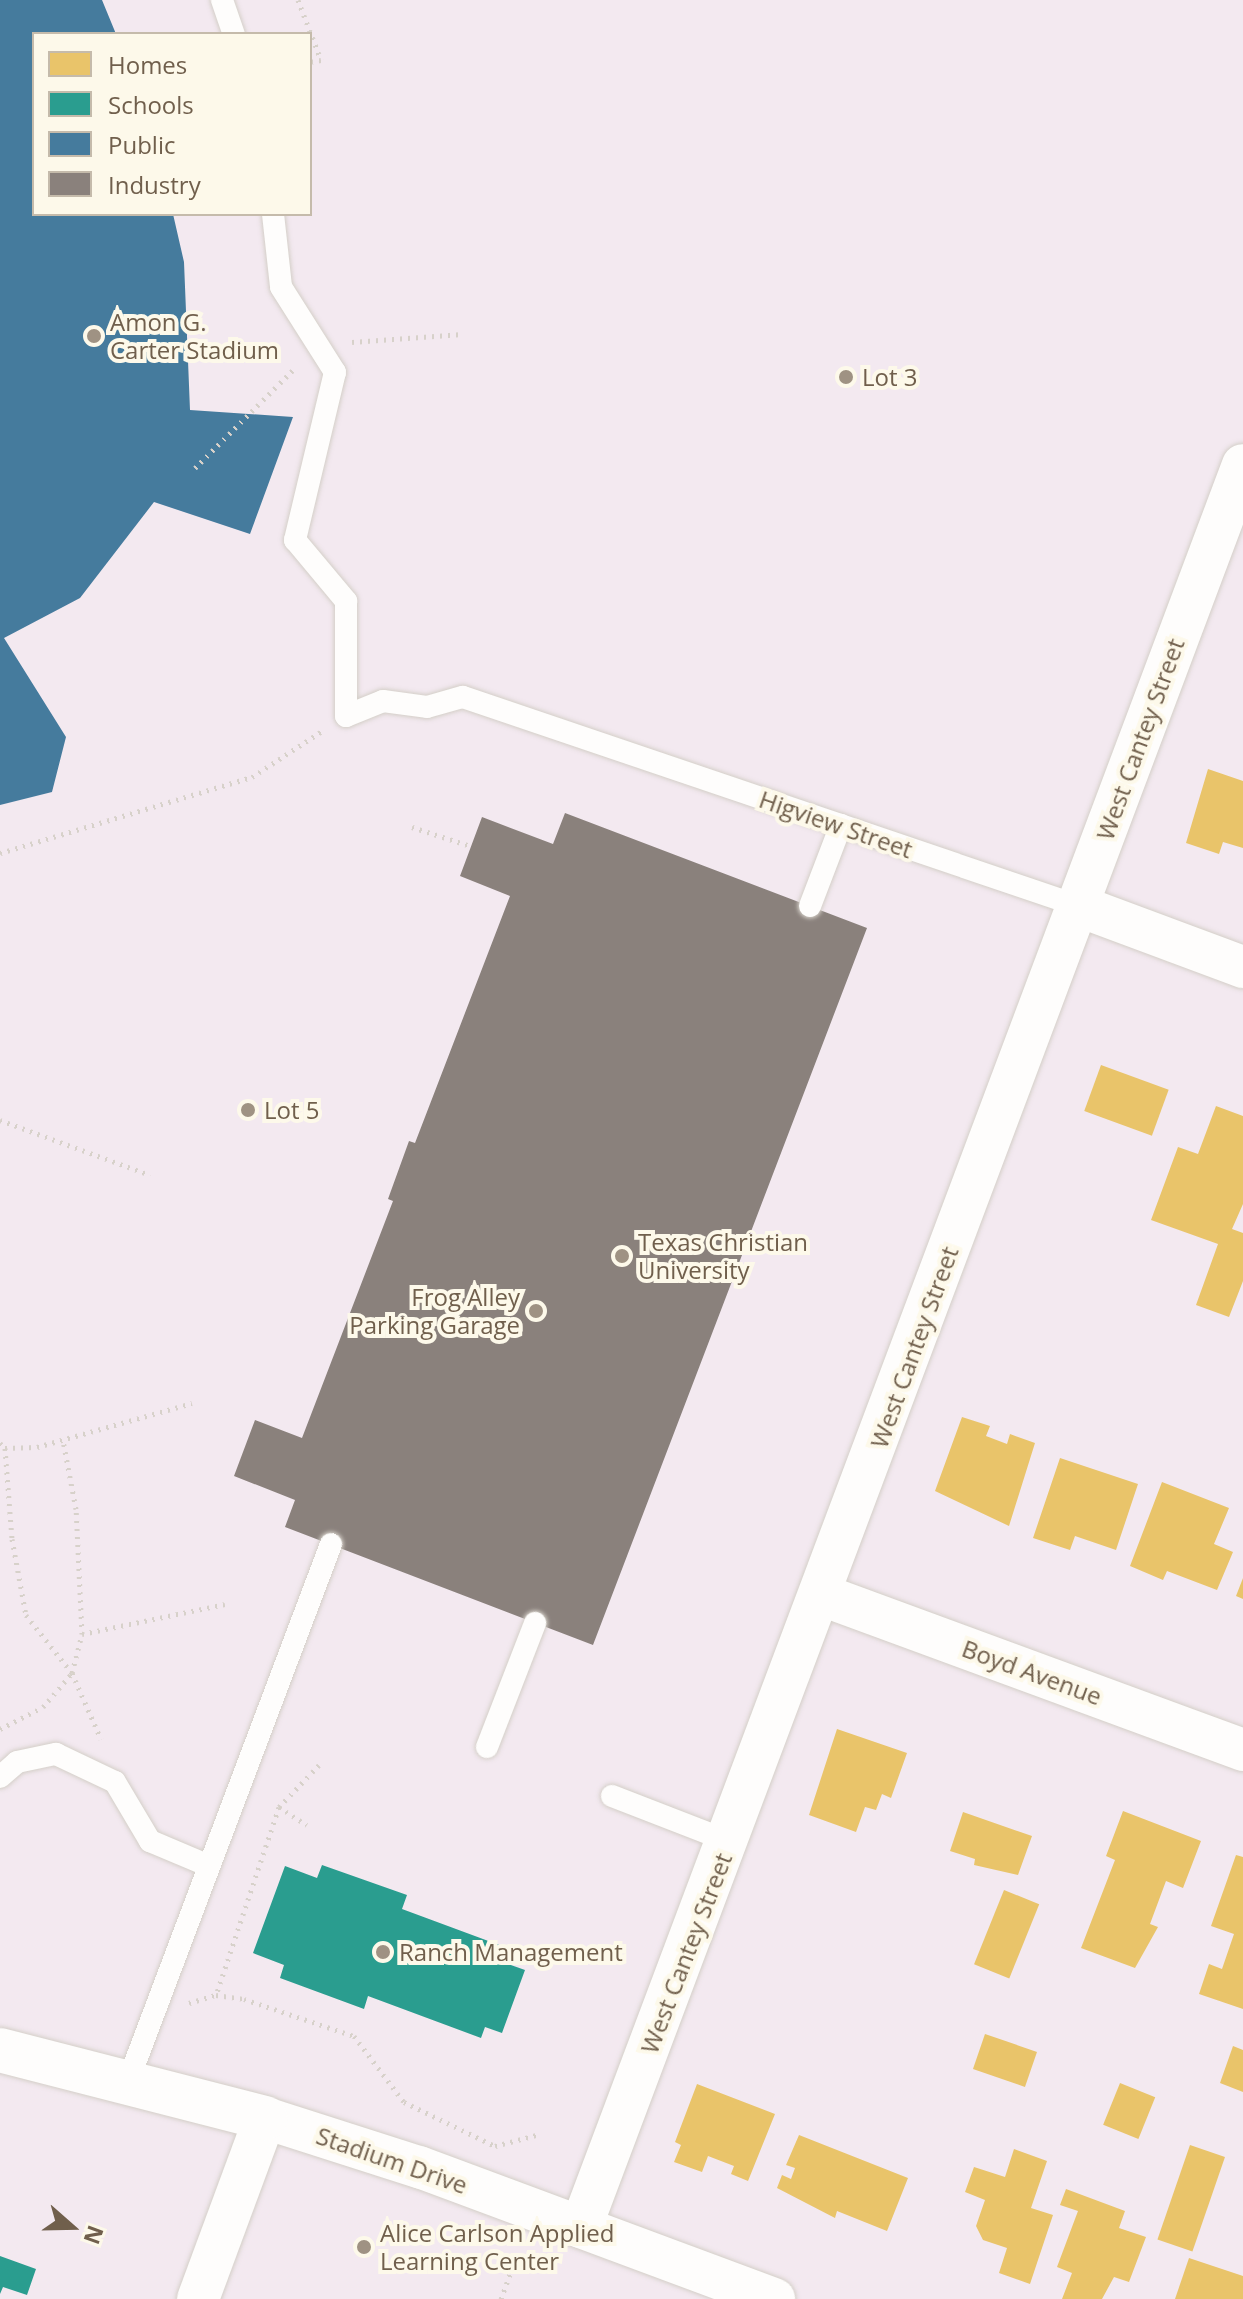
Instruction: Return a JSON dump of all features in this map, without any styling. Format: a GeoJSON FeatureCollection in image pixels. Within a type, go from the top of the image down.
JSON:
{"type":"FeatureCollection","features":[{"type":"Feature","properties":{"kind":"street","name":"West Cantey Street"},"geometry":{"type":"LineString","coordinates":[[581,2227],[822,1595],[1243,465]]}},
{"type":"Feature","properties":{"kind":"street","name":"Higview Street"},"geometry":{"type":"LineString","coordinates":[[1079,906],[1243,967]]}},
{"type":"Feature","properties":{"kind":"street","name":"Boyd Avenue"},"geometry":{"type":"LineString","coordinates":[[822,1595],[1243,1750]]}},
{"type":"Feature","properties":{"kind":"street","name":"Stadium Drive"},"geometry":{"type":"LineString","coordinates":[[0,2050],[265,2118],[581,2227],[774,2299]]}},
{"type":"Feature","properties":{"kind":"street"},"geometry":{"type":"LineString","coordinates":[[198,2299],[265,2118]]}},
{"type":"Feature","properties":{"kind":"lane"},"geometry":{"type":"LineString","coordinates":[[222,0],[233,32]]}},
{"type":"Feature","properties":{"kind":"lane"},"geometry":{"type":"LineString","coordinates":[[273,216],[281,287],[335,372],[295,540],[346,601],[346,716]]}},
{"type":"Feature","properties":{"kind":"lane","name":"Higview Street"},"geometry":{"type":"LineString","coordinates":[[346,716],[383,701],[427,707],[463,697],[1079,906]]}},
{"type":"Feature","properties":{"kind":"lane"},"geometry":{"type":"LineString","coordinates":[[810,906],[841,825]]}},
{"type":"Feature","properties":{"kind":"lane"},"geometry":{"type":"LineString","coordinates":[[127,2084],[207,1865],[331,1544]]}},
{"type":"Feature","properties":{"kind":"lane"},"geometry":{"type":"LineString","coordinates":[[487,1747],[535,1623]]}},
{"type":"Feature","properties":{"kind":"lane"},"geometry":{"type":"LineString","coordinates":[[0,1777],[17,1762],[56,1754],[115,1782],[150,1841],[207,1865]]}},
{"type":"Feature","properties":{"kind":"lane"},"geometry":{"type":"LineString","coordinates":[[612,1796],[728,1841]]}},
{"type":"Feature","properties":{"kind":"path"},"geometry":{"type":"LineString","coordinates":[[298,0],[310,32]]}},
{"type":"Feature","properties":{"kind":"path"},"geometry":{"type":"LineString","coordinates":[[312,37],[321,60],[312,62]]}},
{"type":"Feature","properties":{"kind":"path"},"geometry":{"type":"LineString","coordinates":[[0,853],[252,777],[346,716]]}},
{"type":"Feature","properties":{"kind":"path"},"geometry":{"type":"LineString","coordinates":[[412,827],[471,846]]}},
{"type":"Feature","properties":{"kind":"path"},"geometry":{"type":"LineString","coordinates":[[0,1120],[150,1175]]}},
{"type":"Feature","properties":{"kind":"path"},"geometry":{"type":"LineString","coordinates":[[115,1782],[72,1673],[26,1615],[12,1539],[2,1446],[63,1440],[192,1403]]}},
{"type":"Feature","properties":{"kind":"path"},"geometry":{"type":"LineString","coordinates":[[0,1729],[43,1707],[72,1673],[82,1634],[76,1509],[63,1440]]}},
{"type":"Feature","properties":{"kind":"path"},"geometry":{"type":"LineString","coordinates":[[82,1634],[225,1604]]}},
{"type":"Feature","properties":{"kind":"path"},"geometry":{"type":"LineString","coordinates":[[319,1765],[279,1807],[216,1995],[244,1999],[354,2036],[404,2102],[495,2146],[540,2134]]}},
{"type":"Feature","properties":{"kind":"path"},"geometry":{"type":"LineString","coordinates":[[279,1807],[307,1825]]}},
{"type":"Feature","properties":{"kind":"path"},"geometry":{"type":"LineString","coordinates":[[501,2299],[514,2263]]}},
{"type":"Feature","properties":{"kind":"shaded area","name":"Texas Christian University"},"geometry":{"type":"Polygon","coordinates":[[[0,0],[1243,0],[1243,2299],[0,2299],[0,0]]]}},
{"type":"Feature","properties":{"kind":"building: Homes"},"geometry":{"type":"Polygon","coordinates":[[[1208,769],[1243,781],[1243,848],[1223,842],[1219,854],[1186,843],[1208,769]]]}},
{"type":"Feature","properties":{"kind":"building: Homes"},"geometry":{"type":"Polygon","coordinates":[[[1101,1065],[1169,1090],[1152,1136],[1084,1111],[1101,1065]]]}},
{"type":"Feature","properties":{"kind":"building: Homes"},"geometry":{"type":"Polygon","coordinates":[[[1216,1106],[1243,1116],[1243,1204],[1232,1229],[1243,1233],[1243,1281],[1229,1317],[1196,1305],[1218,1244],[1151,1220],[1178,1147],[1198,1154],[1216,1106]]]}},
{"type":"Feature","properties":{"kind":"building: Homes"},"geometry":{"type":"Polygon","coordinates":[[[962,1417],[990,1426],[986,1436],[1007,1444],[1010,1434],[1035,1443],[1009,1526],[935,1491],[962,1417]]]}},
{"type":"Feature","properties":{"kind":"building: Homes"},"geometry":{"type":"Polygon","coordinates":[[[1060,1458],[1138,1484],[1116,1550],[1075,1536],[1070,1550],[1033,1538],[1060,1458]]]}},
{"type":"Feature","properties":{"kind":"building: Homes"},"geometry":{"type":"Polygon","coordinates":[[[1162,1482],[1229,1508],[1214,1544],[1233,1552],[1217,1590],[1167,1571],[1163,1580],[1130,1566],[1162,1482]]]}},
{"type":"Feature","properties":{"kind":"building: Homes"},"geometry":{"type":"Polygon","coordinates":[[[1243,1578],[1243,1599],[1236,1596],[1243,1578]]]}},
{"type":"Feature","properties":{"kind":"building: Homes"},"geometry":{"type":"Polygon","coordinates":[[[837,1729],[907,1753],[891,1798],[882,1794],[876,1810],[865,1807],[856,1832],[809,1815],[837,1729]]]}},
{"type":"Feature","properties":{"kind":"building: Homes"},"geometry":{"type":"Polygon","coordinates":[[[1123,1811],[1201,1841],[1183,1888],[1166,1881],[1150,1924],[1158,1927],[1135,1968],[1081,1948],[1115,1860],[1106,1856],[1123,1811]]]}},
{"type":"Feature","properties":{"kind":"building: Homes"},"geometry":{"type":"Polygon","coordinates":[[[963,1812],[1032,1836],[1018,1875],[974,1865],[975,1859],[950,1851],[963,1812]]]}},
{"type":"Feature","properties":{"kind":"building: Homes"},"geometry":{"type":"Polygon","coordinates":[[[1236,1855],[1243,1857],[1243,2009],[1199,1994],[1209,1964],[1222,1969],[1234,1934],[1211,1926],[1236,1855]]]}},
{"type":"Feature","properties":{"kind":"building: Homes"},"geometry":{"type":"Polygon","coordinates":[[[1004,1890],[1039,1904],[1009,1978],[974,1964],[1004,1890]]]}},
{"type":"Feature","properties":{"kind":"building: Homes"},"geometry":{"type":"Polygon","coordinates":[[[985,2034],[1037,2052],[1025,2087],[973,2069],[985,2034]]]}},
{"type":"Feature","properties":{"kind":"building: Homes"},"geometry":{"type":"Polygon","coordinates":[[[1233,2046],[1243,2050],[1243,2092],[1220,2083],[1233,2046]]]}},
{"type":"Feature","properties":{"kind":"building: Homes"},"geometry":{"type":"Polygon","coordinates":[[[1120,2083],[1155,2097],[1138,2139],[1103,2125],[1120,2083]]]}},
{"type":"Feature","properties":{"kind":"building: Homes"},"geometry":{"type":"Polygon","coordinates":[[[697,2084],[775,2114],[748,2181],[731,2174],[734,2166],[708,2156],[702,2172],[674,2162],[681,2145],[675,2142],[697,2084]]]}},
{"type":"Feature","properties":{"kind":"building: Homes"},"geometry":{"type":"Polygon","coordinates":[[[799,2135],[908,2178],[887,2231],[837,2211],[835,2218],[777,2188],[782,2175],[791,2179],[795,2168],[786,2165],[799,2135]]]}},
{"type":"Feature","properties":{"kind":"building: Homes"},"geometry":{"type":"Polygon","coordinates":[[[1190,2145],[1225,2157],[1192,2252],[1157,2240],[1190,2145]]]}},
{"type":"Feature","properties":{"kind":"building: Homes"},"geometry":{"type":"Polygon","coordinates":[[[1014,2149],[1047,2161],[1031,2208],[1053,2215],[1030,2284],[999,2273],[1007,2248],[983,2240],[976,2226],[985,2200],[965,2192],[974,2167],[1005,2177],[1014,2149]]]}},
{"type":"Feature","properties":{"kind":"building: Homes"},"geometry":{"type":"Polygon","coordinates":[[[1066,2189],[1125,2211],[1119,2228],[1146,2237],[1129,2282],[1114,2277],[1102,2299],[1062,2299],[1072,2273],[1057,2267],[1078,2211],[1060,2205],[1066,2189]]]}},
{"type":"Feature","properties":{"kind":"building: Homes"},"geometry":{"type":"Polygon","coordinates":[[[1189,2258],[1243,2276],[1243,2299],[1175,2299],[1189,2258]]]}},
{"type":"Feature","properties":{"kind":"building: Schools","name":"Ranch Management"},"geometry":{"type":"Polygon","coordinates":[[[322,1865],[407,1895],[402,1909],[513,1950],[508,1964],[525,1970],[502,2033],[485,2027],[481,2038],[368,1996],[364,2009],[280,1978],[284,1965],[253,1953],[285,1866],[317,1878],[322,1865]]]}},
{"type":"Feature","properties":{"kind":"building: Schools"},"geometry":{"type":"Polygon","coordinates":[[[0,2256],[36,2269],[27,2295],[3,2287],[0,2294],[0,2256]]]}},
{"type":"Feature","properties":{"kind":"building: Public","name":"Amon G. Carter Stadium"},"geometry":{"type":"Polygon","coordinates":[[[0,0],[102,0],[115,32],[32,32],[32,216],[173,216],[184,262],[190,410],[293,417],[250,534],[154,502],[80,598],[4,638],[66,737],[52,792],[0,805],[0,0]]]}},
{"type":"Feature","properties":{"kind":"building: Industry","name":"Frog Alley Parking Garage"},"geometry":{"type":"Polygon","coordinates":[[[565,813],[867,928],[593,1645],[285,1527],[295,1500],[234,1476],[255,1420],[302,1438],[393,1201],[388,1199],[409,1141],[415,1143],[510,896],[460,876],[482,817],[553,844],[565,813]]]}},
{"type":"Feature","properties":{"kind":"place","name":"Amon G. Carter Stadium"},"geometry":{"type":"Point","coordinates":[94,336]}},
{"type":"Feature","properties":{"kind":"place","name":"Lot 3"},"geometry":{"type":"Point","coordinates":[846,377]}},
{"type":"Feature","properties":{"kind":"place","name":"Lot 5"},"geometry":{"type":"Point","coordinates":[248,1110]}},
{"type":"Feature","properties":{"kind":"place","name":"Texas Christian University"},"geometry":{"type":"Point","coordinates":[622,1256]}},
{"type":"Feature","properties":{"kind":"place","name":"Frog Alley Parking Garage"},"geometry":{"type":"Point","coordinates":[536,1311]}},
{"type":"Feature","properties":{"kind":"place","name":"Ranch Management"},"geometry":{"type":"Point","coordinates":[383,1952]}},
{"type":"Feature","properties":{"kind":"place","name":"Alice Carlson Applied Learning Center"},"geometry":{"type":"Point","coordinates":[364,2247]}}]}
